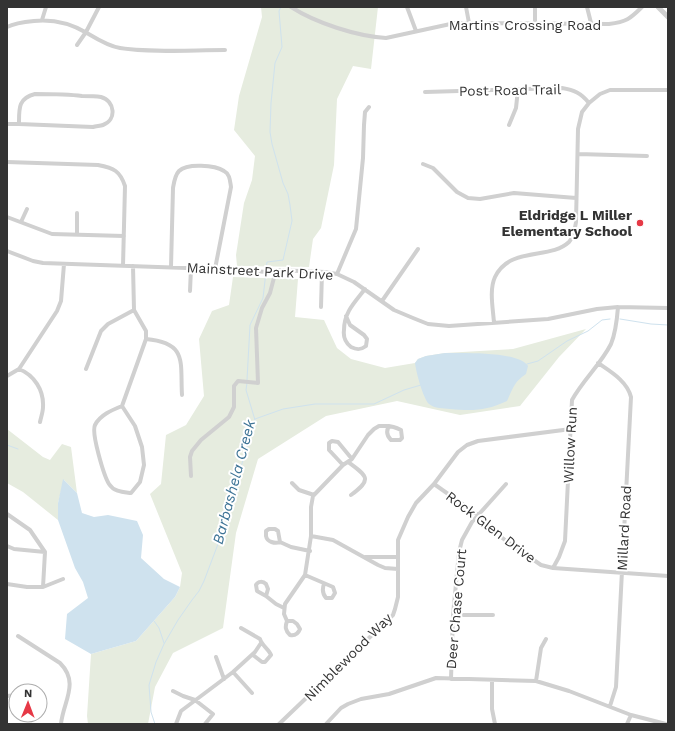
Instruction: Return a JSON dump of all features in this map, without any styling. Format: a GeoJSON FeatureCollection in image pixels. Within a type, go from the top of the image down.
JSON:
{"type":"FeatureCollection","features":[{"type":"Feature","properties":{"kind":"street"},"geometry":{"type":"LineString","coordinates":[[42,20],[46,7]]}},
{"type":"Feature","properties":{"kind":"street"},"geometry":{"type":"LineString","coordinates":[[77,45],[86,32],[99,7]]}},
{"type":"Feature","properties":{"kind":"street","name":"Martins Crossing Road"},"geometry":{"type":"LineString","coordinates":[[291,7],[304,15],[326,24],[375,37],[386,38],[441,25],[469,23],[609,24],[622,22],[632,17],[642,7]]}},
{"type":"Feature","properties":{"kind":"street"},"geometry":{"type":"LineString","coordinates":[[407,7],[416,31]]}},
{"type":"Feature","properties":{"kind":"street"},"geometry":{"type":"LineString","coordinates":[[466,7],[469,23]]}},
{"type":"Feature","properties":{"kind":"street"},"geometry":{"type":"LineString","coordinates":[[535,7],[535,24]]}},
{"type":"Feature","properties":{"kind":"street"},"geometry":{"type":"LineString","coordinates":[[587,7],[591,23]]}},
{"type":"Feature","properties":{"kind":"street"},"geometry":{"type":"LineString","coordinates":[[658,7],[668,17]]}},
{"type":"Feature","properties":{"kind":"street"},"geometry":{"type":"LineString","coordinates":[[7,27],[20,22],[42,20],[69,25],[86,32],[104,43],[119,48],[225,50]]}},
{"type":"Feature","properties":{"kind":"street","name":"Post Road Trail"},"geometry":{"type":"LineString","coordinates":[[425,92],[562,88],[573,90],[583,95],[589,103]]}},
{"type":"Feature","properties":{"kind":"street"},"geometry":{"type":"LineString","coordinates":[[509,126],[516,108],[518,89]]}},
{"type":"Feature","properties":{"kind":"street"},"geometry":{"type":"LineString","coordinates":[[494,323],[492,288],[498,274],[507,263],[515,258],[561,247],[570,242],[574,234],[576,222],[579,122],[582,112],[589,103],[600,94],[610,90],[668,90]]}},
{"type":"Feature","properties":{"kind":"street"},"geometry":{"type":"LineString","coordinates":[[7,124],[102,126],[107,123],[113,110],[108,102],[103,98],[62,94],[35,94],[25,98],[21,103],[19,110],[20,124]]}},
{"type":"Feature","properties":{"kind":"street"},"geometry":{"type":"LineString","coordinates":[[337,274],[356,229],[363,158],[364,125],[366,112],[369,107]]}},
{"type":"Feature","properties":{"kind":"street"},"geometry":{"type":"LineString","coordinates":[[578,154],[647,156]]}},
{"type":"Feature","properties":{"kind":"street"},"geometry":{"type":"LineString","coordinates":[[7,162],[98,164],[116,170],[122,177],[125,186],[123,266]]}},
{"type":"Feature","properties":{"kind":"street"},"geometry":{"type":"LineString","coordinates":[[424,164],[433,168],[457,192],[468,198],[480,200],[514,193],[576,198]]}},
{"type":"Feature","properties":{"kind":"street"},"geometry":{"type":"LineString","coordinates":[[171,267],[173,188],[175,178],[179,170],[188,166],[200,166],[218,168],[225,171],[230,177],[231,187],[214,268]]}},
{"type":"Feature","properties":{"kind":"street"},"geometry":{"type":"LineString","coordinates":[[21,222],[28,209]]}},
{"type":"Feature","properties":{"kind":"street"},"geometry":{"type":"LineString","coordinates":[[76,213],[77,234]]}},
{"type":"Feature","properties":{"kind":"street"},"geometry":{"type":"LineString","coordinates":[[7,217],[52,234],[124,236]]}},
{"type":"Feature","properties":{"kind":"street"},"geometry":{"type":"LineString","coordinates":[[382,301],[418,249]]}},
{"type":"Feature","properties":{"kind":"street","name":"Mainstreet Park Drive"},"geometry":{"type":"LineString","coordinates":[[7,251],[33,261],[43,263],[214,268],[263,272],[271,272],[276,270],[337,274],[354,282],[394,310],[428,324],[449,326],[548,319],[597,309],[618,307],[668,308]]}},
{"type":"Feature","properties":{"kind":"street"},"geometry":{"type":"LineString","coordinates":[[7,376],[19,369],[57,311],[61,301],[64,264]]}},
{"type":"Feature","properties":{"kind":"street"},"geometry":{"type":"LineString","coordinates":[[122,406],[135,426],[142,448],[144,465],[140,482],[131,493],[119,492],[110,485],[98,453],[94,427],[98,419],[122,406],[146,339],[146,331],[134,310],[133,266]]}},
{"type":"Feature","properties":{"kind":"street"},"geometry":{"type":"LineString","coordinates":[[190,268],[190,291]]}},
{"type":"Feature","properties":{"kind":"street"},"geometry":{"type":"LineString","coordinates":[[191,476],[190,456],[192,451],[202,440],[229,418],[234,407],[234,386],[238,382],[258,383],[256,328],[262,308],[270,292],[276,270]]}},
{"type":"Feature","properties":{"kind":"street"},"geometry":{"type":"LineString","coordinates":[[321,306],[322,272]]}},
{"type":"Feature","properties":{"kind":"street"},"geometry":{"type":"LineString","coordinates":[[346,316],[350,325],[364,335],[366,339],[366,346],[358,350],[347,342],[344,335],[344,323],[346,316],[351,306],[365,289]]}},
{"type":"Feature","properties":{"kind":"street","name":"Willow Run"},"geometry":{"type":"LineString","coordinates":[[554,568],[565,542],[572,400],[612,342],[616,327],[618,307]]}},
{"type":"Feature","properties":{"kind":"street"},"geometry":{"type":"LineString","coordinates":[[86,369],[101,331],[108,324],[134,310]]}},
{"type":"Feature","properties":{"kind":"street"},"geometry":{"type":"LineString","coordinates":[[146,339],[167,343],[176,350],[181,359],[182,395]]}},
{"type":"Feature","properties":{"kind":"street","name":"Millard Road"},"geometry":{"type":"LineString","coordinates":[[598,363],[627,386],[631,397],[616,686],[610,706]]}},
{"type":"Feature","properties":{"kind":"street"},"geometry":{"type":"LineString","coordinates":[[19,369],[26,372],[38,384],[42,395],[43,406],[40,422]]}},
{"type":"Feature","properties":{"kind":"street"},"geometry":{"type":"LineString","coordinates":[[287,621],[284,614],[284,608],[289,597],[305,574],[310,551],[311,501],[314,495],[343,465],[350,460],[374,429],[379,426],[389,426]]}},
{"type":"Feature","properties":{"kind":"street","name":"Nimblewood Way"},"geometry":{"type":"LineString","coordinates":[[279,724],[393,615],[398,596],[398,540],[416,503],[434,484],[458,452],[472,443],[497,438],[571,429]]}},
{"type":"Feature","properties":{"kind":"street"},"geometry":{"type":"LineString","coordinates":[[343,465],[329,450],[329,443],[332,441],[338,442],[350,460],[365,478],[366,482],[363,486],[351,495]]}},
{"type":"Feature","properties":{"kind":"street"},"geometry":{"type":"LineString","coordinates":[[292,483],[299,490],[314,495]]}},
{"type":"Feature","properties":{"kind":"street","name":"Rock Glen Drive"},"geometry":{"type":"LineString","coordinates":[[434,484],[478,515],[496,533],[541,565],[554,568],[622,574],[668,576]]}},
{"type":"Feature","properties":{"kind":"street","name":"Deer Chase Court"},"geometry":{"type":"LineString","coordinates":[[451,679],[453,615],[459,552],[466,531],[478,515],[506,484]]}},
{"type":"Feature","properties":{"kind":"street"},"geometry":{"type":"LineString","coordinates":[[7,514],[30,530],[45,552],[43,587]]}},
{"type":"Feature","properties":{"kind":"street"},"geometry":{"type":"LineString","coordinates":[[311,536],[334,540],[385,568],[398,569]]}},
{"type":"Feature","properties":{"kind":"street"},"geometry":{"type":"LineString","coordinates":[[280,542],[291,548],[310,551]]}},
{"type":"Feature","properties":{"kind":"street"},"geometry":{"type":"LineString","coordinates":[[7,546],[14,549],[45,552]]}},
{"type":"Feature","properties":{"kind":"street"},"geometry":{"type":"LineString","coordinates":[[365,557],[398,557]]}},
{"type":"Feature","properties":{"kind":"street"},"geometry":{"type":"LineString","coordinates":[[305,574],[318,579],[324,584]]}},
{"type":"Feature","properties":{"kind":"street"},"geometry":{"type":"LineString","coordinates":[[7,584],[27,587],[43,587],[63,579]]}},
{"type":"Feature","properties":{"kind":"street"},"geometry":{"type":"LineString","coordinates":[[266,596],[284,608]]}},
{"type":"Feature","properties":{"kind":"street"},"geometry":{"type":"LineString","coordinates":[[453,615],[493,615]]}},
{"type":"Feature","properties":{"kind":"street"},"geometry":{"type":"LineString","coordinates":[[241,628],[260,639],[261,643],[271,655],[265,662],[262,662],[253,655]]}},
{"type":"Feature","properties":{"kind":"street"},"geometry":{"type":"LineString","coordinates":[[18,636],[60,664],[68,675],[69,694],[64,708],[61,724]]}},
{"type":"Feature","properties":{"kind":"street"},"geometry":{"type":"LineString","coordinates":[[536,681],[541,648],[546,639]]}},
{"type":"Feature","properties":{"kind":"street"},"geometry":{"type":"LineString","coordinates":[[176,724],[181,710],[233,672],[253,655],[261,643]]}},
{"type":"Feature","properties":{"kind":"street"},"geometry":{"type":"LineString","coordinates":[[216,657],[224,679]]}},
{"type":"Feature","properties":{"kind":"street"},"geometry":{"type":"LineString","coordinates":[[233,672],[252,693]]}},
{"type":"Feature","properties":{"kind":"street"},"geometry":{"type":"LineString","coordinates":[[326,724],[341,708],[348,704],[361,699],[389,694],[436,678],[536,681],[569,691],[631,715],[666,724]]}},
{"type":"Feature","properties":{"kind":"street"},"geometry":{"type":"LineString","coordinates":[[492,680],[492,709],[495,724]]}},
{"type":"Feature","properties":{"kind":"street"},"geometry":{"type":"LineString","coordinates":[[173,691],[195,700],[213,714],[205,724]]}},
{"type":"Feature","properties":{"kind":"street"},"geometry":{"type":"LineString","coordinates":[[626,724],[631,715]]}},
{"type":"Feature","properties":{"kind":"shaded area"},"geometry":{"type":"Polygon","coordinates":[[[261,7],[378,7],[371,69],[353,66],[337,99],[334,165],[321,228],[313,239],[309,267],[237,266],[236,255],[244,203],[252,180],[255,156],[234,130],[239,96],[262,17],[261,7]]]}},
{"type":"Feature","properties":{"kind":"shaded area"},"geometry":{"type":"Polygon","coordinates":[[[233,277],[298,279],[295,317],[324,320],[337,348],[351,359],[385,368],[415,363],[418,359],[426,356],[445,353],[513,349],[586,329],[559,357],[520,406],[460,415],[397,401],[326,416],[258,459],[236,533],[223,628],[173,653],[155,687],[148,724],[88,724],[87,716],[91,654],[136,641],[175,597],[180,587],[182,573],[150,494],[161,484],[166,435],[186,425],[204,396],[199,339],[212,311],[229,305],[233,277]]]}},
{"type":"Feature","properties":{"kind":"shaded area"},"geometry":{"type":"Polygon","coordinates":[[[7,429],[43,457],[50,460],[62,444],[71,447],[77,493],[64,480],[58,503],[58,520],[23,492],[7,483],[7,429]]]}},
{"type":"Feature","properties":{"kind":"water"},"geometry":{"type":"Polygon","coordinates":[[[445,353],[502,355],[522,361],[528,366],[526,374],[516,383],[507,401],[479,410],[439,408],[431,406],[424,396],[415,363],[418,359],[426,356],[445,353]]]}},
{"type":"Feature","properties":{"kind":"water"},"geometry":{"type":"Polygon","coordinates":[[[63,479],[77,493],[82,513],[94,517],[108,515],[137,521],[143,535],[141,558],[164,579],[180,587],[175,597],[136,641],[91,654],[65,639],[67,614],[88,598],[83,582],[75,568],[58,520],[58,503],[63,479]]]}},
{"type":"Feature","properties":{"kind":"waterway","name":"Barbashela Creek"},"geometry":{"type":"LineString","coordinates":[[266,269],[267,262],[283,260],[292,221],[288,194],[283,183],[270,132],[275,63],[282,47],[279,11],[281,7]]}},
{"type":"Feature","properties":{"kind":"waterway","name":"Barbashela Creek"},"geometry":{"type":"LineString","coordinates":[[247,380],[250,325],[263,298],[266,272]]}},
{"type":"Feature","properties":{"kind":"waterway"},"geometry":{"type":"LineString","coordinates":[[527,364],[538,361],[567,341],[588,331],[602,320],[610,319]]}},
{"type":"Feature","properties":{"kind":"waterway"},"geometry":{"type":"LineString","coordinates":[[620,319],[668,325]]}},
{"type":"Feature","properties":{"kind":"waterway","name":"Barbashela Creek"},"geometry":{"type":"LineString","coordinates":[[155,724],[151,712],[149,685],[156,662],[164,644],[178,620],[199,591],[204,581],[218,544],[255,420],[246,390],[247,383]]}},
{"type":"Feature","properties":{"kind":"waterway"},"geometry":{"type":"LineString","coordinates":[[255,419],[283,409],[315,404],[374,404],[404,390],[421,385]]}},
{"type":"Feature","properties":{"kind":"waterway"},"geometry":{"type":"LineString","coordinates":[[7,445],[18,449]]}},
{"type":"Feature","properties":{"kind":"waterway"},"geometry":{"type":"LineString","coordinates":[[154,621],[159,628],[164,643]]}},
{"type":"Feature","properties":{"kind":"place","name":"Eldridge L Miller Elementary School"},"geometry":{"type":"Point","coordinates":[640,223]}}]}
